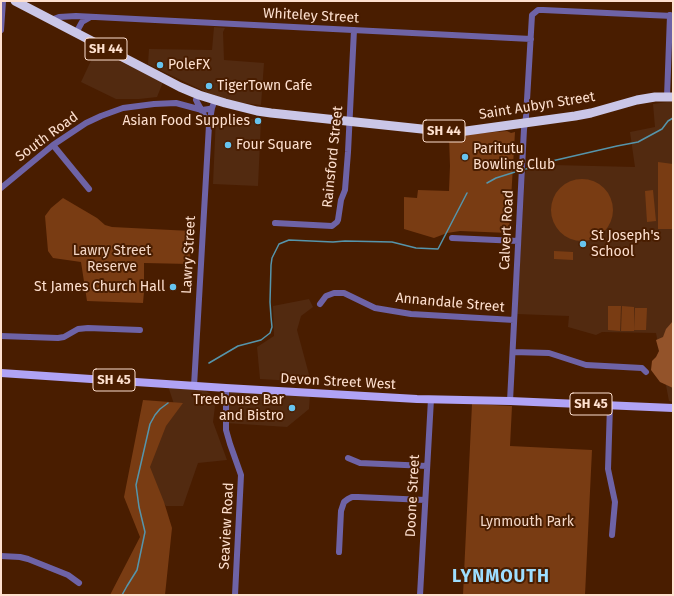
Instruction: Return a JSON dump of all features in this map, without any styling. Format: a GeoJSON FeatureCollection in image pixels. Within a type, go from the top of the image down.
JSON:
{"type":"FeatureCollection","features":[{"type":"Feature","properties":{"kind":"highway","name":"SH 44"},"geometry":{"type":"LineString","coordinates":[[15,1],[213,104]]}},
{"type":"Feature","properties":{"kind":"highway","name":"Saint Aubyn Street"},"geometry":{"type":"LineString","coordinates":[[213,104],[235,106],[271,113],[459,132],[582,115],[637,100],[655,97],[670,97]]}},
{"type":"Feature","properties":{"kind":"main road","name":"Devon Street West"},"geometry":{"type":"LineString","coordinates":[[1,373],[226,388],[431,399],[673,408]]}},
{"type":"Feature","properties":{"kind":"street"},"geometry":{"type":"LineString","coordinates":[[1,30],[3,1]]}},
{"type":"Feature","properties":{"kind":"street","name":"Calvert Road"},"geometry":{"type":"LineString","coordinates":[[510,401],[524,129],[532,15],[538,10],[543,10],[672,15]]}},
{"type":"Feature","properties":{"kind":"street"},"geometry":{"type":"LineString","coordinates":[[670,97],[672,15]]}},
{"type":"Feature","properties":{"kind":"street","name":"Whiteley Street"},"geometry":{"type":"LineString","coordinates":[[51,20],[59,17],[71,16],[531,39]]}},
{"type":"Feature","properties":{"kind":"street"},"geometry":{"type":"LineString","coordinates":[[76,33],[82,22],[90,17]]}},
{"type":"Feature","properties":{"kind":"street","name":"Rainsford Street"},"geometry":{"type":"LineString","coordinates":[[275,223],[332,226],[337,222],[341,200],[345,190],[354,30]]}},
{"type":"Feature","properties":{"kind":"street","name":"South Road"},"geometry":{"type":"LineString","coordinates":[[182,105],[192,103],[197,97]]}},
{"type":"Feature","properties":{"kind":"street","name":"Lawry Street"},"geometry":{"type":"LineString","coordinates":[[197,97],[196,102],[202,110],[208,125]]}},
{"type":"Feature","properties":{"kind":"street","name":"South Road"},"geometry":{"type":"LineString","coordinates":[[1,188],[53,145],[86,123],[115,111],[131,107],[176,103],[202,110],[209,109],[213,104]]}},
{"type":"Feature","properties":{"kind":"street","name":"Lawry Street"},"geometry":{"type":"LineString","coordinates":[[194,386],[208,125],[213,104]]}},
{"type":"Feature","properties":{"kind":"street"},"geometry":{"type":"LineString","coordinates":[[53,145],[90,189]]}},
{"type":"Feature","properties":{"kind":"street"},"geometry":{"type":"LineString","coordinates":[[452,238],[518,241]]}},
{"type":"Feature","properties":{"kind":"street","name":"Annandale Street"},"geometry":{"type":"LineString","coordinates":[[320,304],[326,296],[334,293],[344,293],[375,308],[411,314],[514,320]]}},
{"type":"Feature","properties":{"kind":"street"},"geometry":{"type":"LineString","coordinates":[[1,336],[58,338],[64,337],[78,329],[88,328],[140,330]]}},
{"type":"Feature","properties":{"kind":"street"},"geometry":{"type":"LineString","coordinates":[[512,352],[549,353],[586,365],[642,368],[646,372]]}},
{"type":"Feature","properties":{"kind":"street","name":"Seaview Road"},"geometry":{"type":"LineString","coordinates":[[226,388],[226,430],[241,475],[235,595]]}},
{"type":"Feature","properties":{"kind":"street","name":"Doone Street"},"geometry":{"type":"LineString","coordinates":[[420,595],[431,399]]}},
{"type":"Feature","properties":{"kind":"street"},"geometry":{"type":"LineString","coordinates":[[610,405],[608,469],[615,502],[612,535]]}},
{"type":"Feature","properties":{"kind":"street"},"geometry":{"type":"LineString","coordinates":[[348,458],[360,463],[427,466]]}},
{"type":"Feature","properties":{"kind":"street"},"geometry":{"type":"LineString","coordinates":[[339,552],[341,510],[344,502],[348,499],[358,497],[425,500]]}},
{"type":"Feature","properties":{"kind":"street"},"geometry":{"type":"LineString","coordinates":[[1,556],[28,559],[68,575],[79,583]]}},
{"type":"Feature","properties":{"kind":"shaded area"},"geometry":{"type":"Polygon","coordinates":[[[214,27],[225,28],[223,32],[224,60],[264,63],[261,105],[235,102],[208,93],[148,64],[149,49],[212,50],[214,27]]]}},
{"type":"Feature","properties":{"kind":"shaded area"},"geometry":{"type":"Polygon","coordinates":[[[96,50],[163,82],[157,97],[116,99],[81,82],[96,50]]]}},
{"type":"Feature","properties":{"kind":"shaded area","name":"St Joseph's School"},"geometry":{"type":"Polygon","coordinates":[[[673,102],[673,402],[669,401],[656,333],[602,332],[596,335],[568,327],[569,316],[517,314],[526,171],[552,165],[635,167],[630,132],[655,127],[653,104],[673,102]]]}},
{"type":"Feature","properties":{"kind":"shaded area"},"geometry":{"type":"Polygon","coordinates":[[[216,115],[261,120],[258,186],[213,184],[216,115]]]}},
{"type":"Feature","properties":{"kind":"shaded area"},"geometry":{"type":"Polygon","coordinates":[[[309,299],[313,307],[301,316],[297,330],[311,382],[260,379],[257,347],[274,336],[273,306],[309,299]]]}},
{"type":"Feature","properties":{"kind":"shaded area"},"geometry":{"type":"Polygon","coordinates":[[[673,321],[673,388],[660,382],[651,370],[652,361],[659,351],[656,340],[663,337],[666,329],[673,321]]]}},
{"type":"Feature","properties":{"kind":"shaded area"},"geometry":{"type":"Polygon","coordinates":[[[168,386],[203,389],[216,398],[213,422],[227,460],[198,463],[183,506],[166,506],[159,498],[142,469],[174,404],[168,386]]]}},
{"type":"Feature","properties":{"kind":"shaded area"},"geometry":{"type":"Polygon","coordinates":[[[229,390],[310,395],[309,409],[287,427],[226,423],[229,390]]]}},
{"type":"Feature","properties":{"kind":"green space"},"geometry":{"type":"Polygon","coordinates":[[[507,131],[511,133],[515,132],[509,233],[460,231],[447,233],[434,238],[404,229],[404,197],[417,198],[418,190],[449,191],[449,136],[507,131]]]}},
{"type":"Feature","properties":{"kind":"green space"},"geometry":{"type":"Polygon","coordinates":[[[658,162],[673,164],[673,229],[658,229],[658,162]]]}},
{"type":"Feature","properties":{"kind":"green space"},"geometry":{"type":"Polygon","coordinates":[[[576,179],[588,179],[604,188],[611,198],[613,210],[611,222],[604,232],[588,241],[576,241],[565,236],[556,227],[551,216],[551,204],[556,193],[565,184],[576,179]]]}},
{"type":"Feature","properties":{"kind":"green space"},"geometry":{"type":"Polygon","coordinates":[[[653,190],[656,221],[647,222],[645,191],[653,190]]]}},
{"type":"Feature","properties":{"kind":"green space","name":"Lawry Street Reserve"},"geometry":{"type":"Polygon","coordinates":[[[63,198],[97,218],[105,225],[112,227],[191,231],[190,264],[144,263],[143,303],[87,301],[81,262],[53,258],[48,251],[45,216],[51,208],[63,198]]]}},
{"type":"Feature","properties":{"kind":"green space"},"geometry":{"type":"Polygon","coordinates":[[[554,251],[573,252],[573,260],[554,259],[554,251]]]}},
{"type":"Feature","properties":{"kind":"green space"},"geometry":{"type":"Polygon","coordinates":[[[608,306],[621,306],[620,331],[608,330],[608,306]]]}},
{"type":"Feature","properties":{"kind":"green space"},"geometry":{"type":"Polygon","coordinates":[[[622,306],[634,307],[634,331],[621,331],[622,306]]]}},
{"type":"Feature","properties":{"kind":"green space"},"geometry":{"type":"Polygon","coordinates":[[[635,308],[647,308],[646,330],[634,330],[635,308]]]}},
{"type":"Feature","properties":{"kind":"green space"},"geometry":{"type":"Polygon","coordinates":[[[143,400],[183,403],[166,426],[150,467],[164,502],[172,528],[165,595],[110,595],[140,537],[124,497],[143,400]]]}},
{"type":"Feature","properties":{"kind":"green space","name":"Lynmouth Park"},"geometry":{"type":"Polygon","coordinates":[[[472,404],[512,406],[510,446],[592,450],[585,595],[463,595],[472,404]]]}},
{"type":"Feature","properties":{"kind":"waterway"},"geometry":{"type":"LineString","coordinates":[[526,169],[539,164],[638,142],[662,129],[668,121],[673,118]]}},
{"type":"Feature","properties":{"kind":"waterway"},"geometry":{"type":"LineString","coordinates":[[487,183],[496,178],[515,172]]}},
{"type":"Feature","properties":{"kind":"waterway"},"geometry":{"type":"LineString","coordinates":[[209,363],[238,346],[261,340],[270,333],[272,327],[270,302],[271,265],[272,258],[279,244],[289,240],[392,242],[416,248],[438,249],[467,193]]}},
{"type":"Feature","properties":{"kind":"waterway"},"geometry":{"type":"LineString","coordinates":[[122,595],[137,570],[145,532],[136,485],[150,424],[160,409],[168,403]]}},
{"type":"Feature","properties":{"kind":"place","name":"PoleFX"},"geometry":{"type":"Point","coordinates":[160,65]}},
{"type":"Feature","properties":{"kind":"place","name":"TigerTown Cafe"},"geometry":{"type":"Point","coordinates":[209,86]}},
{"type":"Feature","properties":{"kind":"place","name":"Asian Food Supplies"},"geometry":{"type":"Point","coordinates":[258,121]}},
{"type":"Feature","properties":{"kind":"place","name":"Four Square"},"geometry":{"type":"Point","coordinates":[228,145]}},
{"type":"Feature","properties":{"kind":"place","name":"Paritutu Bowling Club"},"geometry":{"type":"Point","coordinates":[465,157]}},
{"type":"Feature","properties":{"kind":"place","name":"St Joseph's School"},"geometry":{"type":"Point","coordinates":[583,244]}},
{"type":"Feature","properties":{"kind":"place","name":"St James Church Hall"},"geometry":{"type":"Point","coordinates":[173,287]}},
{"type":"Feature","properties":{"kind":"place","name":"Treehouse Bar and Bistro"},"geometry":{"type":"Point","coordinates":[292,408]}},
{"type":"Feature","properties":{"kind":"district","name":"LYNMOUTH"},"geometry":{"type":"Point","coordinates":[501,577]}}]}
